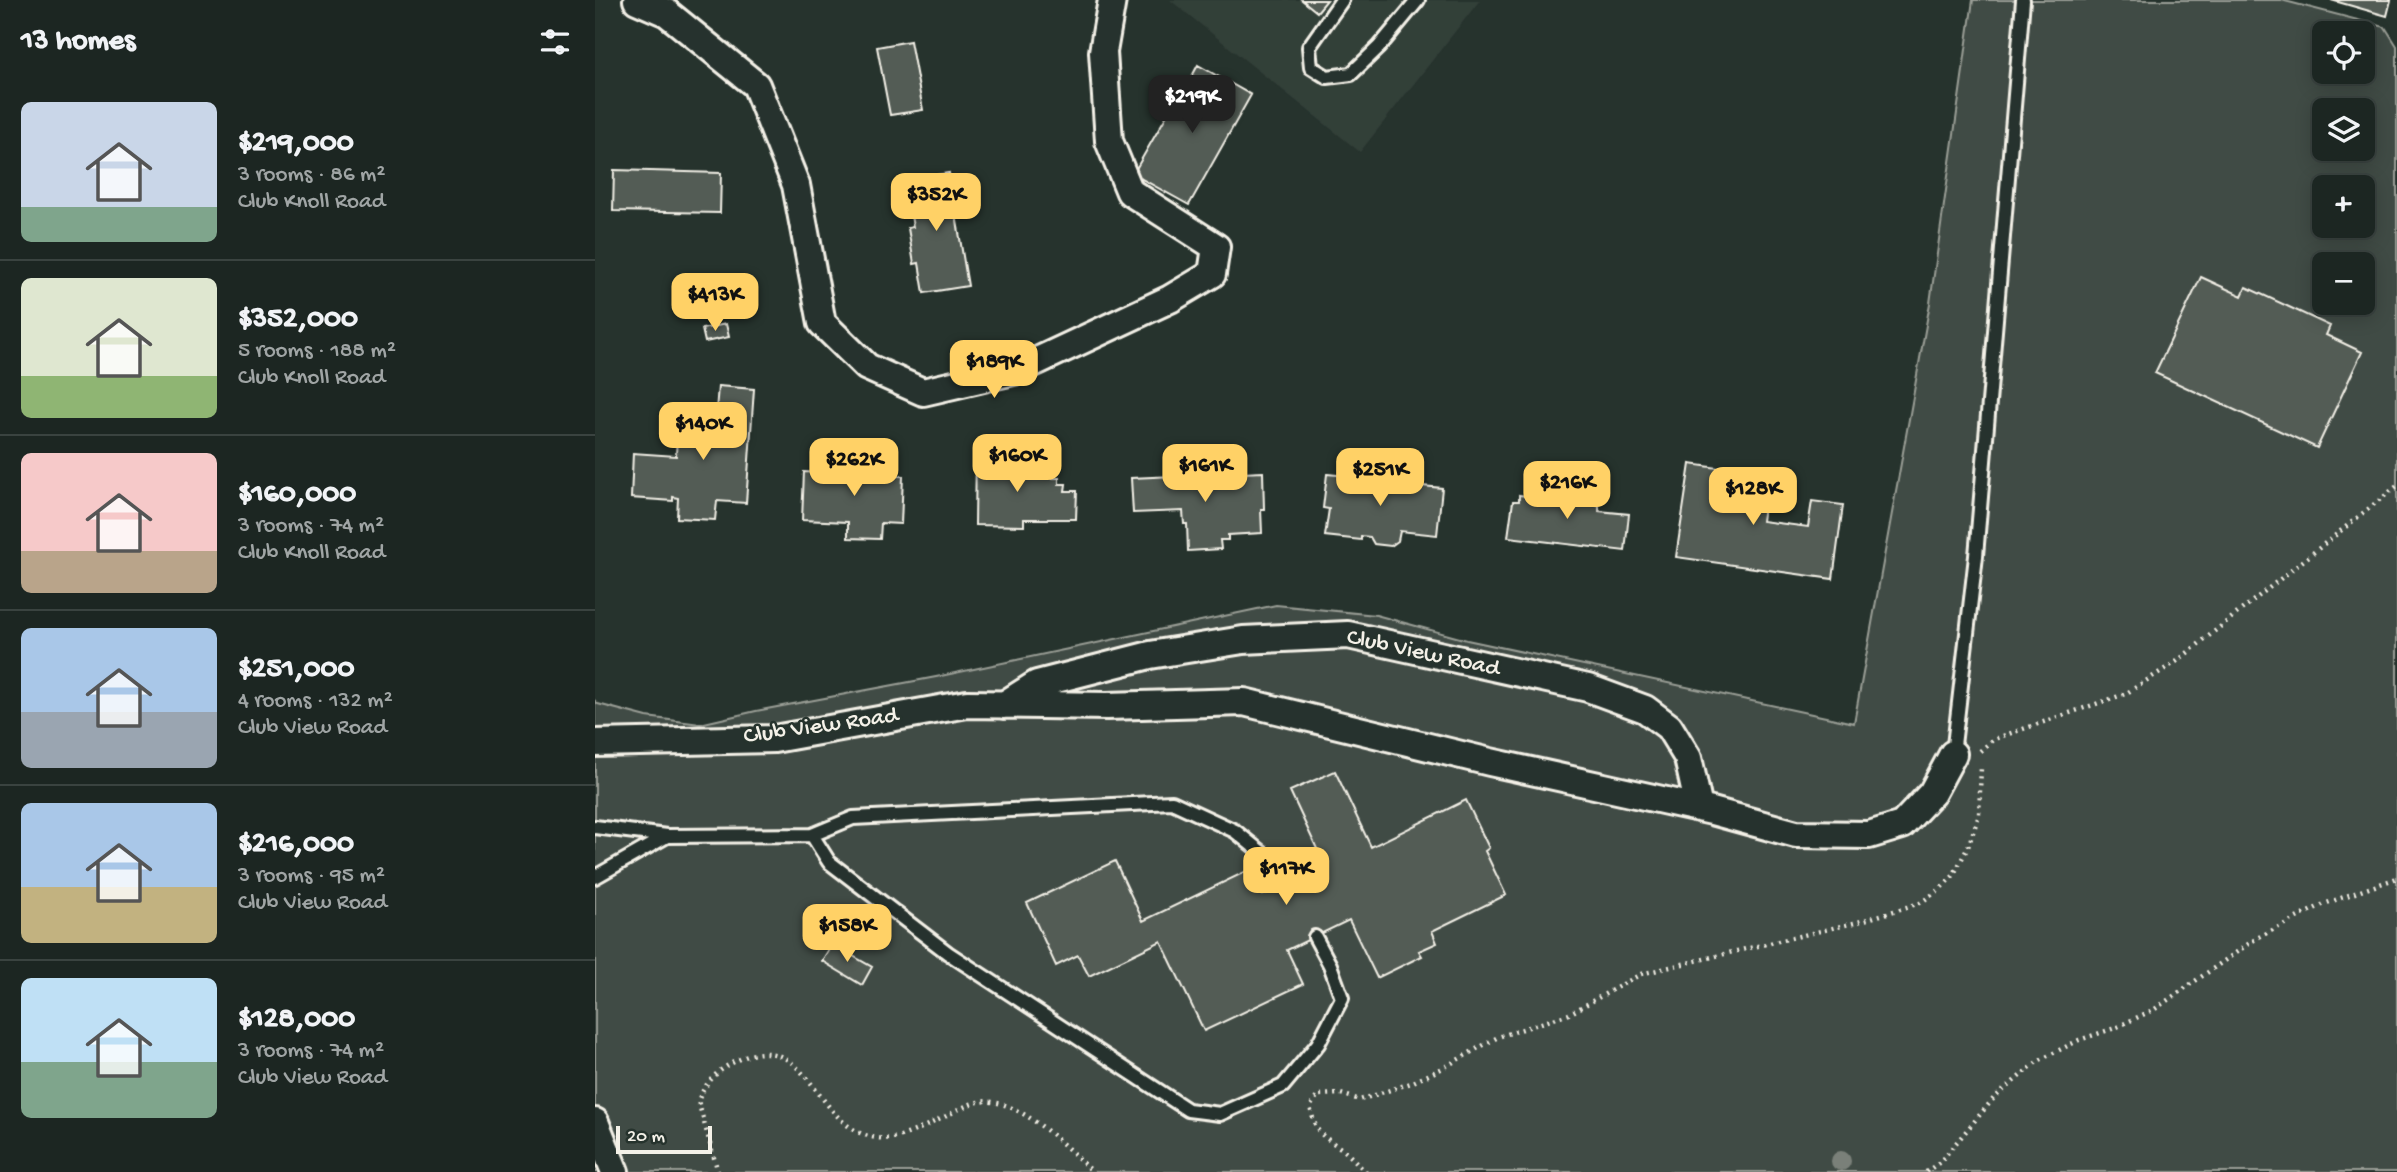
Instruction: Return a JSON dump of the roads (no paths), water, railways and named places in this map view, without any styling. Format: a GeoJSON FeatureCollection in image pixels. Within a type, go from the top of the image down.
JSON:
{"type":"FeatureCollection","features":[{"type":"Feature","properties":{"kind":"street"},"geometry":{"type":"LineString","coordinates":[[637,0],[667,13],[756,85],[796,185],[822,323],[867,368],[923,391],[1018,370],[1170,299],[1212,274],[1216,247],[1130,192],[1109,141],[1103,52],[1112,0]]}},
{"type":"Feature","properties":{"kind":"street","name":"Club View Road"},"geometry":{"type":"LineString","coordinates":[[1004,705],[1037,684],[1150,655],[1243,640],[1347,635],[1588,688],[1645,709],[1669,726],[1688,758],[1699,808]]}},
{"type":"Feature","properties":{"kind":"street","name":"Club View Road"},"geometry":{"type":"LineString","coordinates":[[595,743],[774,739],[967,704],[1107,706],[1244,702],[1490,762],[1699,808],[1797,834],[1869,835],[1902,825],[1932,793],[1953,754]]}},
{"type":"Feature","properties":{"kind":"street"},"geometry":{"type":"LineString","coordinates":[[595,1122],[615,1172]]}},
{"type":"Feature","properties":{"kind":"lane"},"geometry":{"type":"LineString","coordinates":[[1342,0],[1309,47],[1311,67],[1327,77],[1351,74],[1379,47],[1417,0]]}},
{"type":"Feature","properties":{"kind":"lane"},"geometry":{"type":"LineString","coordinates":[[1953,754],[1976,556],[2023,0]]}},
{"type":"Feature","properties":{"kind":"lane"},"geometry":{"type":"LineString","coordinates":[[595,827],[667,836],[812,835],[853,818],[1172,802],[1235,831],[1262,853],[1286,884]]}},
{"type":"Feature","properties":{"kind":"lane"},"geometry":{"type":"LineString","coordinates":[[812,835],[829,862],[948,953],[1188,1110],[1220,1114],[1283,1086],[1318,1044],[1342,998],[1331,965],[1315,937]]}},
{"type":"Feature","properties":{"kind":"lane"},"geometry":{"type":"LineString","coordinates":[[595,877],[667,836]]}}]}
